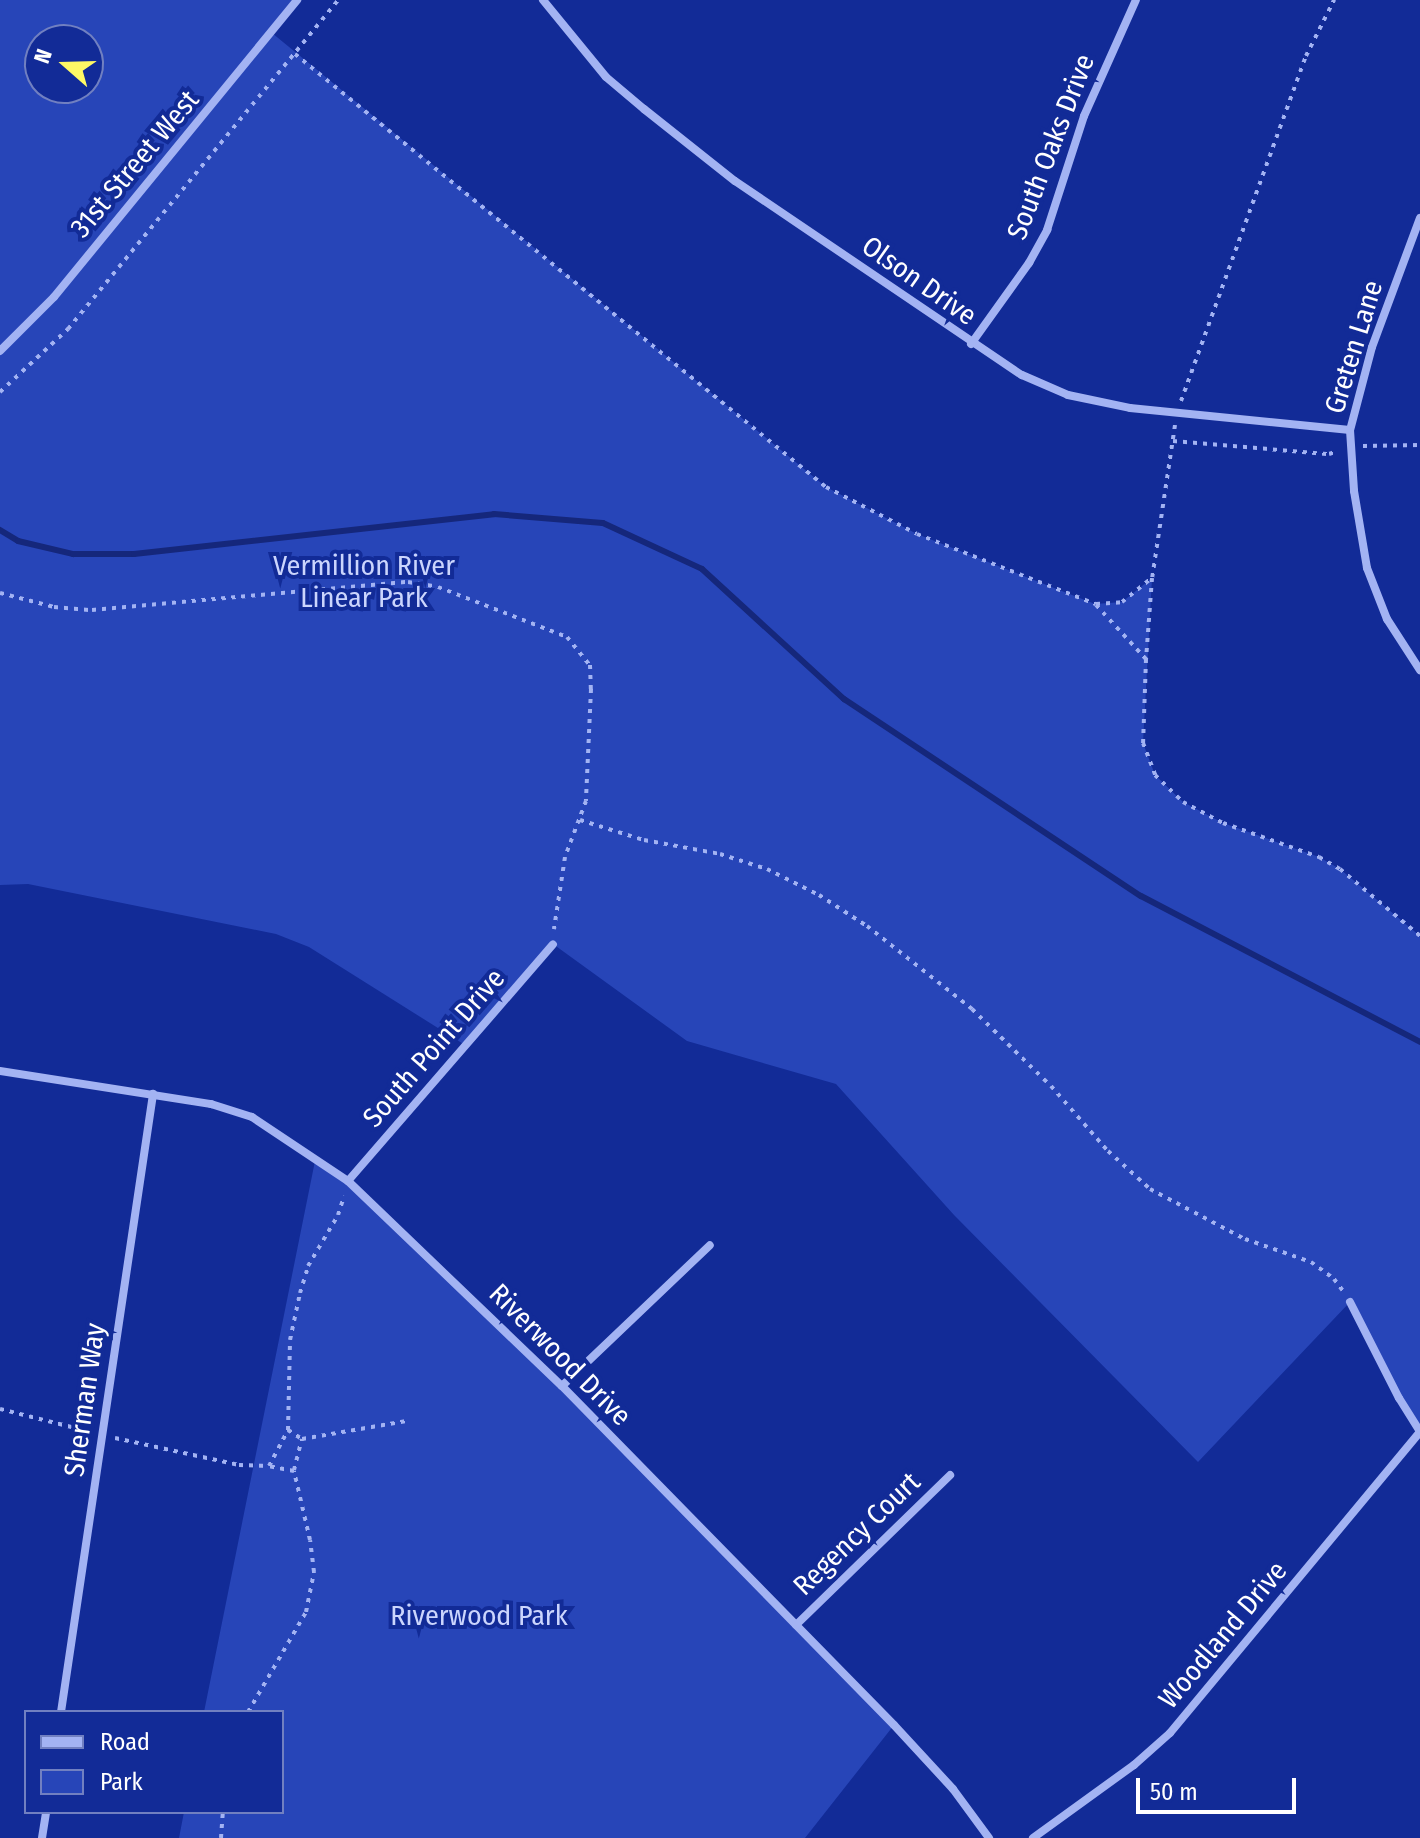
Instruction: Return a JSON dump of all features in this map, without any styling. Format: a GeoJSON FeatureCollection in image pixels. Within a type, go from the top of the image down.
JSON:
{"type":"FeatureCollection","features":[{"type":"Feature","properties":{"kind":"street","name":"31st Street West"},"geometry":{"type":"LineString","coordinates":[[0,351],[54,297],[297,0]]}},
{"type":"Feature","properties":{"kind":"street","name":"Olson Drive"},"geometry":{"type":"LineString","coordinates":[[543,0],[606,77],[735,181],[971,344],[1022,375],[1068,395],[1177,413],[1350,430]]}},
{"type":"Feature","properties":{"kind":"street","name":"South Oaks Drive"},"geometry":{"type":"LineString","coordinates":[[971,344],[1029,263],[1047,230],[1084,116],[1136,0]]}},
{"type":"Feature","properties":{"kind":"street","name":"Greten Lane"},"geometry":{"type":"LineString","coordinates":[[1420,218],[1372,347],[1350,430],[1367,568],[1387,619],[1420,670]]}},
{"type":"Feature","properties":{"kind":"street","name":"South Point Drive"},"geometry":{"type":"LineString","coordinates":[[348,1181],[553,944]]}},
{"type":"Feature","properties":{"kind":"street","name":"Riverwood Drive"},"geometry":{"type":"LineString","coordinates":[[0,1071],[211,1104],[252,1117],[348,1181],[562,1386],[796,1625],[953,1789],[989,1838]]}},
{"type":"Feature","properties":{"kind":"street","name":"Sherman Way"},"geometry":{"type":"LineString","coordinates":[[61,1710],[153,1094]]}},
{"type":"Feature","properties":{"kind":"street"},"geometry":{"type":"LineString","coordinates":[[562,1386],[710,1245]]}},
{"type":"Feature","properties":{"kind":"street"},"geometry":{"type":"LineString","coordinates":[[1350,1302],[1420,1432]]}},
{"type":"Feature","properties":{"kind":"street","name":"Woodland Drive"},"geometry":{"type":"LineString","coordinates":[[1033,1838],[1134,1765],[1170,1733],[1420,1432]]}},
{"type":"Feature","properties":{"kind":"street","name":"Regency Court"},"geometry":{"type":"LineString","coordinates":[[796,1625],[950,1475]]}},
{"type":"Feature","properties":{"kind":"street"},"geometry":{"type":"LineString","coordinates":[[42,1838],[46,1814]]}},
{"type":"Feature","properties":{"kind":"path"},"geometry":{"type":"LineString","coordinates":[[0,392],[68,329],[338,0]]}},
{"type":"Feature","properties":{"kind":"path"},"geometry":{"type":"LineString","coordinates":[[1334,0],[1306,56],[1177,413],[1152,578],[1143,743],[1155,775],[1183,802],[1223,823],[1319,857],[1340,869],[1420,936]]}},
{"type":"Feature","properties":{"kind":"path"},"geometry":{"type":"LineString","coordinates":[[295,54],[826,487],[917,534],[1096,604],[1122,602],[1152,578]]}},
{"type":"Feature","properties":{"kind":"path"},"geometry":{"type":"LineString","coordinates":[[1173,441],[1329,454],[1351,448],[1420,445]]}},
{"type":"Feature","properties":{"kind":"path"},"geometry":{"type":"LineString","coordinates":[[0,593],[54,607],[92,610],[408,582],[438,587],[567,637],[590,665],[586,801],[565,857],[553,944]]}},
{"type":"Feature","properties":{"kind":"path"},"geometry":{"type":"LineString","coordinates":[[1096,604],[1146,659]]}},
{"type":"Feature","properties":{"kind":"path"},"geometry":{"type":"LineString","coordinates":[[580,820],[644,840],[720,854],[767,869],[819,895],[867,926],[972,1009],[1051,1086],[1108,1151],[1150,1189],[1245,1239],[1311,1262],[1334,1279],[1350,1302]]}},
{"type":"Feature","properties":{"kind":"path"},"geometry":{"type":"LineString","coordinates":[[269,1466],[288,1430],[290,1340],[300,1293],[308,1266],[338,1215],[348,1181]]}},
{"type":"Feature","properties":{"kind":"path"},"geometry":{"type":"LineString","coordinates":[[0,1409],[239,1465],[294,1471]]}},
{"type":"Feature","properties":{"kind":"path"},"geometry":{"type":"LineString","coordinates":[[288,1430],[302,1439],[406,1421]]}},
{"type":"Feature","properties":{"kind":"path"},"geometry":{"type":"LineString","coordinates":[[249,1710],[306,1612],[310,1594],[314,1572],[310,1540],[294,1471],[302,1439]]}},
{"type":"Feature","properties":{"kind":"path"},"geometry":{"type":"LineString","coordinates":[[221,1838],[223,1814]]}},
{"type":"Feature","properties":{"kind":"green space","name":"Vermillion River Linear Park"},"geometry":{"type":"Polygon","coordinates":[[[0,0],[297,0],[272,33],[826,487],[917,534],[1095,604],[1122,602],[1152,578],[1143,743],[1155,775],[1183,802],[1223,823],[1319,857],[1340,869],[1420,936],[1420,1432],[1350,1302],[1198,1462],[954,1215],[836,1084],[687,1041],[553,944],[465,1045],[309,947],[276,934],[28,884],[0,885],[0,0]]]}},
{"type":"Feature","properties":{"kind":"green space","name":"Riverwood Park"},"geometry":{"type":"Polygon","coordinates":[[[316,1156],[562,1386],[894,1725],[805,1838],[179,1838],[184,1814],[284,1814],[284,1710],[204,1710],[316,1156]]]}},
{"type":"Feature","properties":{"kind":"waterway"},"geometry":{"type":"LineString","coordinates":[[0,530],[18,541],[73,554],[134,554],[494,514],[603,523],[702,569],[844,699],[1141,896],[1420,1042]]}}]}
